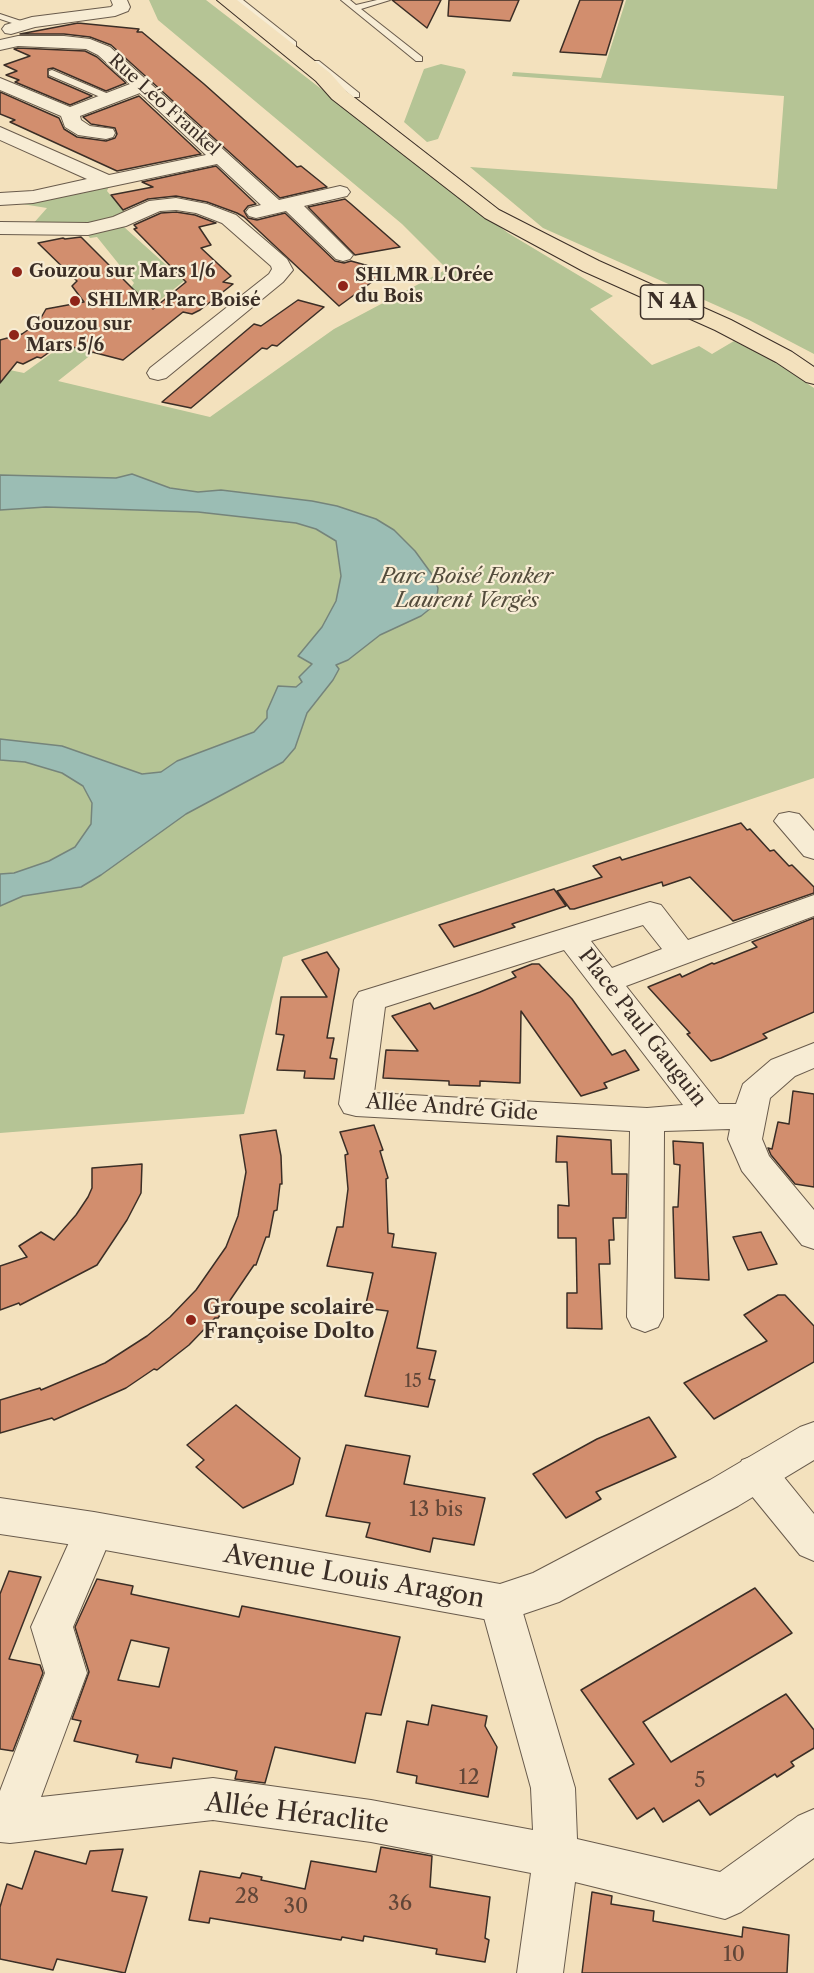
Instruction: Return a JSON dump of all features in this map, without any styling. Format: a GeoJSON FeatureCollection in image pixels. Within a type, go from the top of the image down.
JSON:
{"type":"FeatureCollection","features":[{"type":"Feature","properties":{"kind":"main road","name":"N 4A"},"geometry":{"type":"LineString","coordinates":[[226,0],[323,77],[356,95],[434,153],[526,232]]}},
{"type":"Feature","properties":{"kind":"main road","name":"N 4A"},"geometry":{"type":"LineString","coordinates":[[323,77],[339,95],[492,214],[599,270],[723,325],[784,357],[814,377]]}},
{"type":"Feature","properties":{"kind":"street"},"geometry":{"type":"LineString","coordinates":[[1,40],[21,24],[116,12],[122,7],[119,0]]}},
{"type":"Feature","properties":{"kind":"street","name":"Rue Léo Frankel"},"geometry":{"type":"LineString","coordinates":[[1,40],[64,41],[90,44],[104,51],[222,157],[343,255]]}},
{"type":"Feature","properties":{"kind":"street"},"geometry":{"type":"LineString","coordinates":[[0,83],[70,113],[142,86]]}},
{"type":"Feature","properties":{"kind":"street"},"geometry":{"type":"LineString","coordinates":[[70,113],[72,123],[85,131],[106,133]]}},
{"type":"Feature","properties":{"kind":"street"},"geometry":{"type":"LineString","coordinates":[[0,133],[107,181]]}},
{"type":"Feature","properties":{"kind":"street"},"geometry":{"type":"LineString","coordinates":[[0,200],[33,197],[222,157]]}},
{"type":"Feature","properties":{"kind":"street"},"geometry":{"type":"LineString","coordinates":[[229,219],[339,192]]}},
{"type":"Feature","properties":{"kind":"street"},"geometry":{"type":"LineString","coordinates":[[0,228],[88,229],[119,222],[148,207],[166,204],[200,208],[229,219],[280,263],[283,270],[276,278],[158,373]]}},
{"type":"Feature","properties":{"kind":"street"},"geometry":{"type":"LineString","coordinates":[[789,821],[814,849]]}},
{"type":"Feature","properties":{"kind":"street"},"geometry":{"type":"LineString","coordinates":[[605,982],[814,905]]}},
{"type":"Feature","properties":{"kind":"street","name":"Allée André Gide"},"geometry":{"type":"LineString","coordinates":[[683,955],[650,912],[370,1000],[346,1103],[647,1120],[710,1116]]}},
{"type":"Feature","properties":{"kind":"street","name":"Place Paul Gauguin"},"geometry":{"type":"LineString","coordinates":[[572,938],[710,1116],[750,1117]]}},
{"type":"Feature","properties":{"kind":"street"},"geometry":{"type":"LineString","coordinates":[[814,1055],[783,1068],[755,1093],[745,1139],[754,1162],[814,1235]]}},
{"type":"Feature","properties":{"kind":"street"},"geometry":{"type":"LineString","coordinates":[[645,1317],[647,1120]]}},
{"type":"Feature","properties":{"kind":"street","name":"Avenue Louis Aragon"},"geometry":{"type":"LineString","coordinates":[[0,1516],[94,1530],[500,1603],[544,1589],[724,1493],[814,1439]]}},
{"type":"Feature","properties":{"kind":"street"},"geometry":{"type":"LineString","coordinates":[[756,1472],[814,1543]]}},
{"type":"Feature","properties":{"kind":"street"},"geometry":{"type":"LineString","coordinates":[[5,1822],[66,1673],[52,1627],[94,1530]]}},
{"type":"Feature","properties":{"kind":"street"},"geometry":{"type":"LineString","coordinates":[[500,1603],[553,1788],[556,1856],[540,1973]]}},
{"type":"Feature","properties":{"kind":"street","name":"Allée Héraclite"},"geometry":{"type":"LineString","coordinates":[[5,1822],[213,1798],[371,1821],[556,1856],[725,1896],[814,1831]]}},
{"type":"Feature","properties":{"kind":"lane"},"geometry":{"type":"LineString","coordinates":[[238,0],[356,95]]}},
{"type":"Feature","properties":{"kind":"lane"},"geometry":{"type":"LineString","coordinates":[[345,0],[419,58]]}},
{"type":"Feature","properties":{"kind":"lane"},"geometry":{"type":"LineString","coordinates":[[355,8],[386,0]]}},
{"type":"Feature","properties":{"kind":"lane"},"geometry":{"type":"LineString","coordinates":[[0,16],[21,24]]}},
{"type":"Feature","properties":{"kind":"lane"},"geometry":{"type":"LineString","coordinates":[[52,73],[108,97]]}},
{"type":"Feature","properties":{"kind":"green space","name":"Parc Boisé Fonker Laurent Vergès"},"geometry":{"type":"Polygon","coordinates":[[[149,0],[206,0],[508,233],[613,296],[590,309],[652,365],[699,346],[712,354],[734,341],[775,362],[814,388],[814,778],[283,957],[244,1114],[0,1133],[0,368],[24,373],[120,304],[134,283],[97,237],[90,238],[87,234],[32,225],[47,208],[22,204],[22,202],[110,184],[107,191],[133,221],[124,227],[184,281],[58,381],[210,417],[334,329],[447,269],[402,224],[158,20],[149,0]]]}},
{"type":"Feature","properties":{"kind":"green space"},"geometry":{"type":"Polygon","coordinates":[[[626,0],[814,0],[814,354],[749,320],[543,228],[470,167],[777,189],[784,96],[512,76],[513,72],[601,78],[626,0]]]}},
{"type":"Feature","properties":{"kind":"green space"},"geometry":{"type":"Polygon","coordinates":[[[441,64],[464,69],[466,72],[438,139],[427,142],[404,122],[424,69],[441,64]]]}},
{"type":"Feature","properties":{"kind":"water"},"geometry":{"type":"Polygon","coordinates":[[[132,474],[170,488],[198,492],[221,490],[312,501],[337,506],[376,519],[394,530],[415,551],[431,573],[438,588],[436,604],[421,616],[380,635],[348,660],[336,665],[339,669],[333,680],[307,713],[295,748],[283,762],[186,814],[81,887],[23,896],[0,906],[0,874],[14,873],[49,861],[75,847],[91,824],[92,803],[83,786],[62,773],[25,762],[0,760],[0,739],[62,746],[142,774],[161,772],[177,761],[254,732],[267,718],[267,711],[278,686],[296,687],[302,682],[299,677],[312,664],[298,656],[322,627],[336,601],[341,576],[336,541],[316,529],[296,523],[198,512],[46,507],[0,510],[0,475],[116,478],[132,474]]]}},
{"type":"Feature","properties":{"kind":"building"},"geometry":{"type":"Polygon","coordinates":[[[392,0],[441,0],[427,28],[392,0]]]}},
{"type":"Feature","properties":{"kind":"building"},"geometry":{"type":"Polygon","coordinates":[[[449,0],[519,0],[510,21],[448,16],[449,0]]]}},
{"type":"Feature","properties":{"kind":"building"},"geometry":{"type":"Polygon","coordinates":[[[580,0],[623,0],[606,55],[560,52],[580,0]]]}},
{"type":"Feature","properties":{"kind":"building"},"geometry":{"type":"Polygon","coordinates":[[[78,23],[139,29],[137,32],[142,32],[204,84],[297,167],[301,166],[327,187],[280,198],[111,45],[90,37],[64,34],[20,34],[78,23]]]}},
{"type":"Feature","properties":{"kind":"building"},"geometry":{"type":"Polygon","coordinates":[[[14,49],[85,51],[97,57],[126,83],[106,91],[53,68],[48,69],[48,77],[92,96],[70,105],[15,82],[19,80],[6,75],[17,71],[4,65],[30,56],[14,49]]]}},
{"type":"Feature","properties":{"kind":"building"},"geometry":{"type":"Polygon","coordinates":[[[0,92],[59,118],[64,129],[77,137],[106,141],[115,138],[117,134],[115,128],[91,124],[83,117],[139,96],[201,154],[117,171],[10,122],[15,120],[0,114],[0,92]]]}},
{"type":"Feature","properties":{"kind":"building"},"geometry":{"type":"Polygon","coordinates":[[[216,166],[256,204],[248,206],[244,211],[248,218],[257,220],[285,213],[335,261],[344,263],[351,261],[387,271],[339,306],[237,213],[207,202],[176,196],[148,199],[123,210],[111,195],[153,187],[142,182],[216,166]]]}},
{"type":"Feature","properties":{"kind":"building"},"geometry":{"type":"Polygon","coordinates":[[[345,199],[400,247],[355,255],[308,207],[345,199]]]}},
{"type":"Feature","properties":{"kind":"building"},"geometry":{"type":"Polygon","coordinates":[[[176,212],[195,215],[216,223],[199,227],[211,245],[201,248],[231,276],[223,282],[233,284],[200,310],[192,314],[183,312],[123,360],[61,344],[41,358],[37,357],[23,364],[17,362],[0,383],[0,340],[22,334],[38,323],[46,309],[84,302],[72,286],[77,281],[38,243],[81,237],[153,309],[186,282],[134,229],[137,228],[134,225],[161,213],[176,212]]]}},
{"type":"Feature","properties":{"kind":"building"},"geometry":{"type":"Polygon","coordinates":[[[298,300],[324,307],[277,346],[262,348],[191,408],[162,402],[254,324],[261,326],[298,300]]]}},
{"type":"Feature","properties":{"kind":"building"},"geometry":{"type":"Polygon","coordinates":[[[741,823],[747,830],[750,829],[770,851],[774,850],[789,866],[792,865],[814,887],[814,893],[733,921],[690,877],[663,886],[662,882],[574,909],[570,909],[557,891],[602,877],[593,866],[620,857],[622,860],[741,823]]]}},
{"type":"Feature","properties":{"kind":"building"},"geometry":{"type":"Polygon","coordinates":[[[554,889],[566,906],[512,924],[515,927],[454,947],[439,925],[554,889]]]}},
{"type":"Feature","properties":{"kind":"building"},"geometry":{"type":"Polygon","coordinates":[[[814,918],[814,1012],[763,1034],[767,1038],[721,1058],[711,1061],[687,1034],[690,1033],[648,987],[680,974],[682,977],[712,963],[757,947],[752,942],[814,918]]]}},
{"type":"Feature","properties":{"kind":"building"},"geometry":{"type":"Polygon","coordinates":[[[327,952],[339,969],[327,1038],[334,1038],[330,1058],[337,1059],[334,1079],[304,1078],[305,1071],[277,1070],[284,1035],[276,1034],[281,997],[327,997],[302,960],[327,952]]]}},
{"type":"Feature","properties":{"kind":"building"},"geometry":{"type":"Polygon","coordinates":[[[532,964],[539,964],[572,999],[612,1055],[625,1050],[639,1070],[604,1083],[607,1088],[581,1096],[521,1011],[520,1083],[480,1081],[480,1086],[449,1085],[449,1081],[383,1078],[386,1050],[418,1051],[392,1016],[430,1003],[434,1009],[480,992],[516,977],[512,972],[532,964]]]}},
{"type":"Feature","properties":{"kind":"building"},"geometry":{"type":"Polygon","coordinates":[[[793,1091],[814,1094],[814,1187],[795,1184],[771,1155],[768,1148],[772,1149],[778,1122],[789,1124],[793,1091]]]}},
{"type":"Feature","properties":{"kind":"building"},"geometry":{"type":"Polygon","coordinates":[[[374,1125],[383,1150],[380,1151],[388,1178],[386,1179],[388,1233],[394,1234],[392,1247],[436,1253],[417,1348],[436,1351],[429,1379],[435,1380],[428,1407],[365,1396],[388,1311],[365,1308],[373,1273],[327,1266],[337,1227],[343,1227],[348,1189],[345,1155],[348,1154],[340,1132],[374,1125]]]}},
{"type":"Feature","properties":{"kind":"building"},"geometry":{"type":"Polygon","coordinates":[[[276,1130],[281,1156],[282,1184],[280,1184],[277,1210],[274,1211],[269,1237],[266,1237],[256,1265],[218,1318],[215,1318],[189,1345],[157,1370],[154,1369],[126,1388],[54,1420],[52,1418],[0,1433],[0,1400],[40,1388],[41,1390],[105,1363],[147,1336],[170,1317],[196,1290],[226,1247],[238,1216],[246,1172],[240,1135],[276,1130]]]}},
{"type":"Feature","properties":{"kind":"building"},"geometry":{"type":"Polygon","coordinates":[[[557,1136],[611,1140],[612,1174],[627,1174],[626,1218],[613,1218],[614,1240],[609,1240],[610,1264],[599,1264],[602,1329],[567,1328],[567,1293],[577,1293],[576,1238],[558,1238],[558,1205],[569,1206],[567,1162],[556,1162],[557,1136]]]}},
{"type":"Feature","properties":{"kind":"building"},"geometry":{"type":"Polygon","coordinates":[[[673,1141],[703,1143],[709,1280],[675,1278],[673,1207],[678,1207],[680,1165],[674,1164],[673,1141]]]}},
{"type":"Feature","properties":{"kind":"building"},"geometry":{"type":"Polygon","coordinates":[[[142,1164],[141,1193],[127,1220],[97,1265],[20,1305],[19,1303],[0,1310],[0,1266],[27,1257],[19,1246],[41,1232],[54,1240],[88,1197],[92,1188],[92,1168],[142,1164]]]}},
{"type":"Feature","properties":{"kind":"building"},"geometry":{"type":"Polygon","coordinates":[[[761,1232],[777,1264],[748,1270],[733,1237],[761,1232]]]}},
{"type":"Feature","properties":{"kind":"building"},"geometry":{"type":"Polygon","coordinates":[[[778,1295],[785,1295],[814,1326],[814,1362],[714,1419],[684,1383],[767,1341],[744,1315],[778,1295]]]}},
{"type":"Feature","properties":{"kind":"building"},"geometry":{"type":"Polygon","coordinates":[[[236,1405],[300,1458],[293,1484],[243,1508],[196,1467],[204,1460],[187,1445],[236,1405]]]}},
{"type":"Feature","properties":{"kind":"building"},"geometry":{"type":"Polygon","coordinates":[[[649,1417],[676,1457],[596,1492],[601,1499],[566,1518],[533,1474],[597,1439],[649,1417]]]}},
{"type":"Feature","properties":{"kind":"building"},"geometry":{"type":"Polygon","coordinates":[[[346,1445],[410,1456],[404,1484],[485,1498],[474,1545],[433,1538],[430,1552],[366,1537],[370,1523],[326,1516],[346,1445]]]}},
{"type":"Feature","properties":{"kind":"building"},"geometry":{"type":"Polygon","coordinates":[[[9,1571],[41,1577],[9,1659],[40,1665],[43,1673],[13,1751],[0,1749],[0,1594],[9,1571]]]}},
{"type":"Feature","properties":{"kind":"building"},"geometry":{"type":"Polygon","coordinates":[[[97,1579],[133,1586],[131,1594],[239,1617],[242,1606],[400,1637],[381,1715],[366,1713],[355,1763],[275,1747],[265,1783],[235,1779],[237,1771],[173,1758],[171,1768],[136,1762],[138,1755],[74,1741],[81,1721],[72,1719],[89,1672],[75,1627],[97,1579]],[[131,1640],[118,1680],[159,1687],[169,1648],[131,1640]]]}},
{"type":"Feature","properties":{"kind":"building"},"geometry":{"type":"Polygon","coordinates":[[[755,1588],[792,1633],[643,1722],[671,1762],[786,1694],[814,1730],[814,1748],[791,1762],[794,1766],[777,1777],[775,1774],[710,1815],[699,1800],[663,1822],[654,1808],[637,1819],[609,1779],[634,1764],[581,1690],[755,1588]]]}},
{"type":"Feature","properties":{"kind":"building"},"geometry":{"type":"Polygon","coordinates":[[[432,1705],[487,1716],[485,1726],[497,1747],[488,1797],[416,1783],[417,1776],[397,1772],[407,1721],[428,1725],[432,1705]]]}},
{"type":"Feature","properties":{"kind":"building"},"geometry":{"type":"Polygon","coordinates":[[[381,1847],[432,1856],[430,1887],[490,1897],[485,1938],[489,1940],[485,1962],[436,1954],[437,1949],[364,1936],[363,1941],[342,1937],[341,1940],[210,1918],[209,1923],[189,1920],[200,1871],[240,1878],[242,1873],[262,1877],[261,1880],[305,1889],[311,1861],[376,1872],[381,1847]]]}},
{"type":"Feature","properties":{"kind":"building"},"geometry":{"type":"Polygon","coordinates":[[[123,1849],[112,1891],[147,1897],[125,1973],[57,1959],[53,1970],[0,1959],[0,1907],[7,1884],[22,1889],[35,1851],[86,1864],[90,1851],[123,1849]]]}},
{"type":"Feature","properties":{"kind":"building"},"geometry":{"type":"Polygon","coordinates":[[[592,1892],[612,1896],[611,1904],[654,1911],[653,1921],[742,1937],[743,1927],[789,1935],[787,1973],[582,1973],[592,1892]]]}},
{"type":"Feature","properties":{"kind":"place","name":"Gouzou sur Mars 1/6"},"geometry":{"type":"Point","coordinates":[17,272]}},
{"type":"Feature","properties":{"kind":"place","name":"SHLMR L'Orée du Bois"},"geometry":{"type":"Point","coordinates":[343,286]}},
{"type":"Feature","properties":{"kind":"place","name":"SHLMR Parc Boisé"},"geometry":{"type":"Point","coordinates":[75,301]}},
{"type":"Feature","properties":{"kind":"place","name":"Gouzou sur Mars 5/6"},"geometry":{"type":"Point","coordinates":[14,335]}},
{"type":"Feature","properties":{"kind":"place","name":"Groupe scolaire Françoise Dolto"},"geometry":{"type":"Point","coordinates":[191,1320]}}]}
